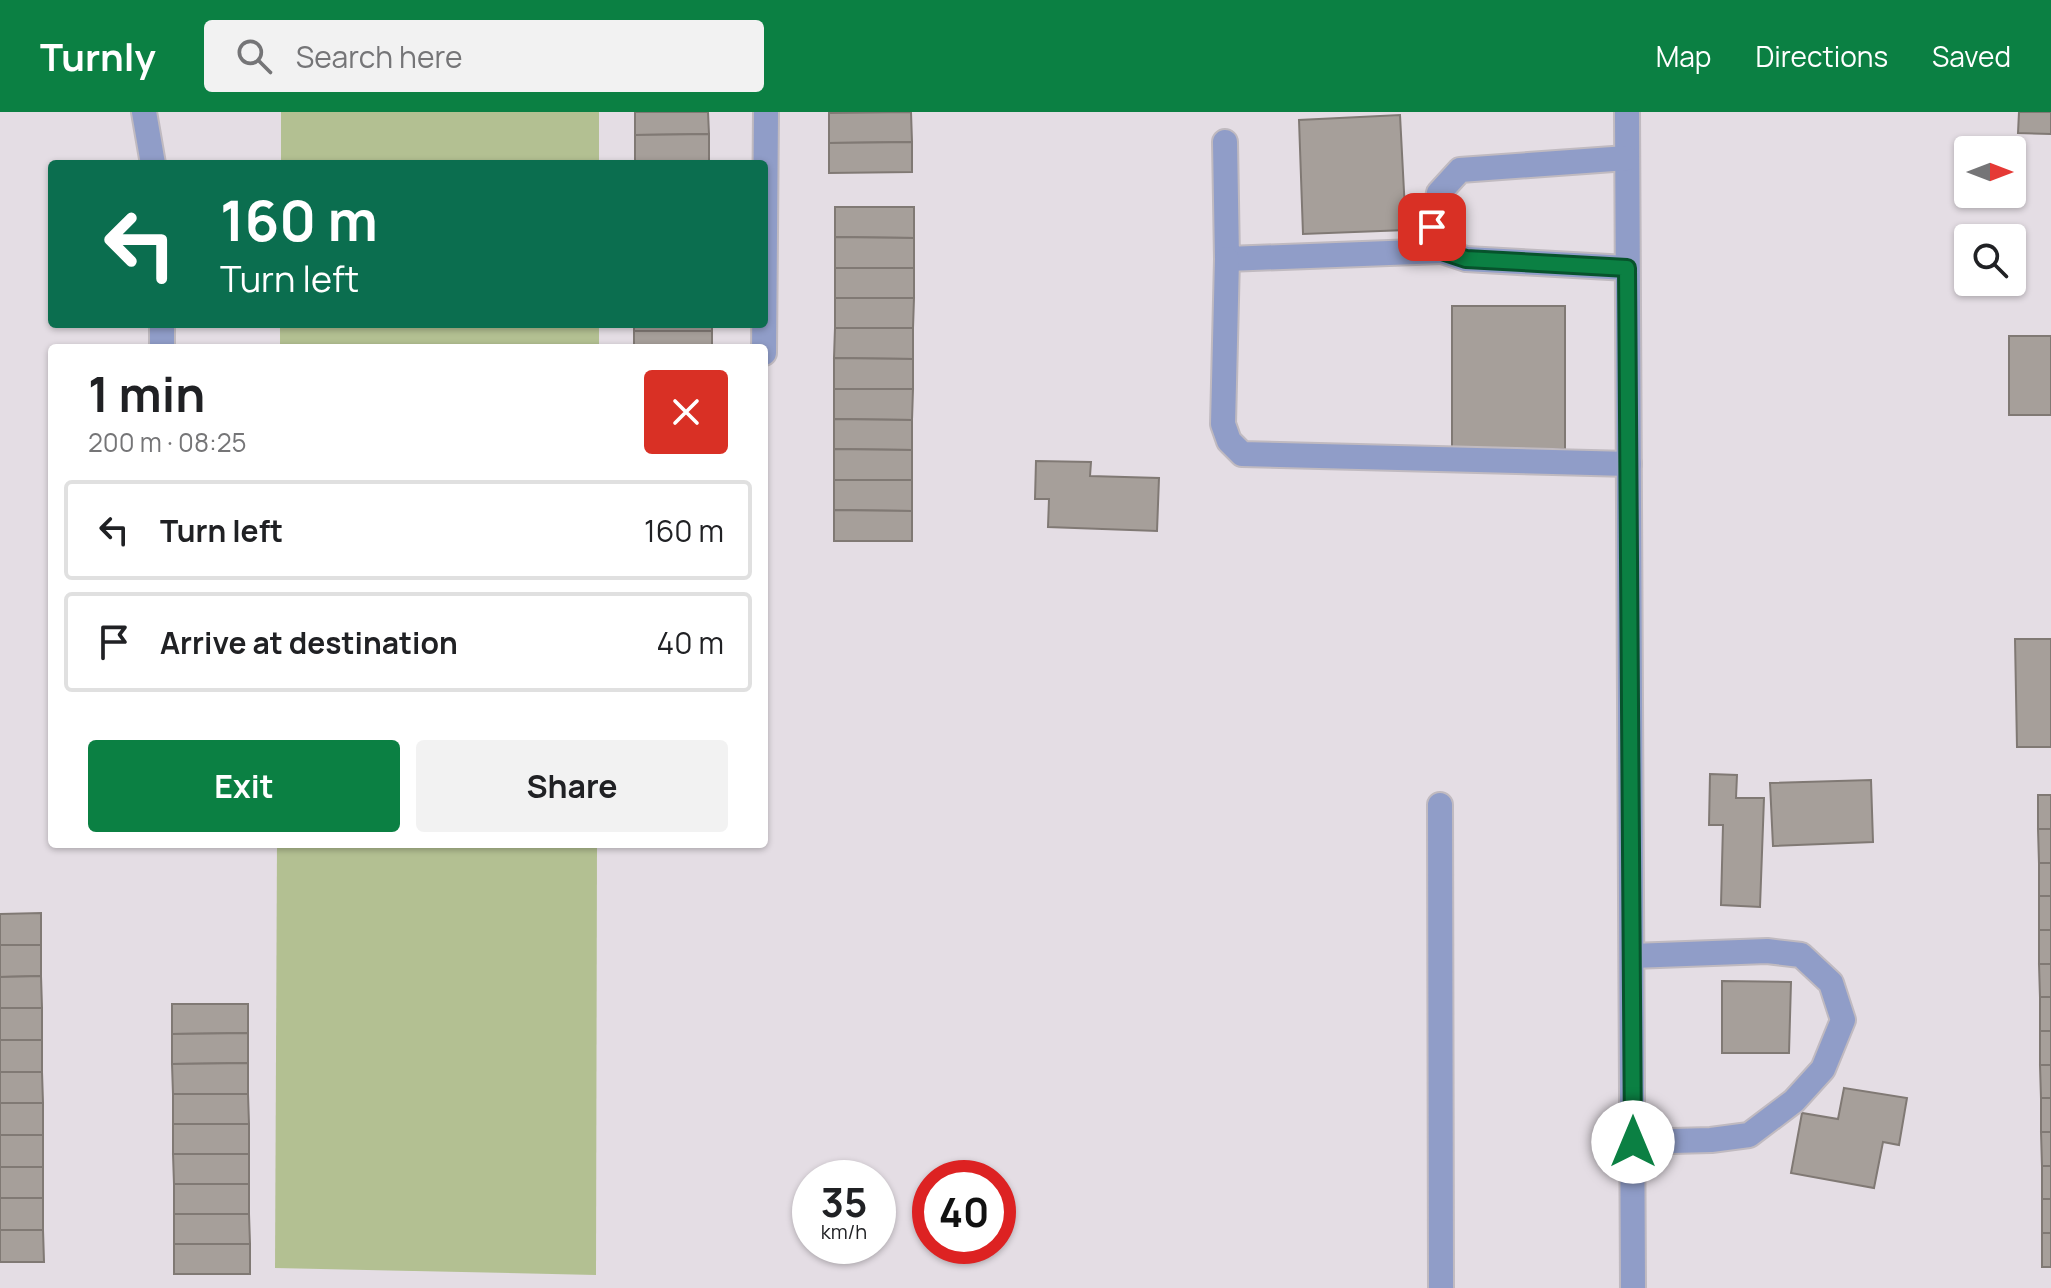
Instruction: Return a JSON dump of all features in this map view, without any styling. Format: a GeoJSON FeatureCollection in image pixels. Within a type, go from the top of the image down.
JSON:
{"type":"FeatureCollection","features":[{"type":"Feature","properties":{"kind":"street"},"geometry":{"type":"LineString","coordinates":[[144,112],[152,160]]}},
{"type":"Feature","properties":{"kind":"street"},"geometry":{"type":"LineString","coordinates":[[766,112],[766,160]]}},
{"type":"Feature","properties":{"kind":"street"},"geometry":{"type":"LineString","coordinates":[[1627,112],[1633,1288]]}},
{"type":"Feature","properties":{"kind":"street"},"geometry":{"type":"LineString","coordinates":[[1225,142],[1227,259],[1223,424],[1229,441],[1242,454],[1629,464]]}},
{"type":"Feature","properties":{"kind":"street"},"geometry":{"type":"LineString","coordinates":[[1442,251],[1432,227],[1439,193],[1460,170],[1627,158]]}},
{"type":"Feature","properties":{"kind":"street"},"geometry":{"type":"LineString","coordinates":[[1227,259],[1442,251],[1466,259],[1627,268]]}},
{"type":"Feature","properties":{"kind":"street"},"geometry":{"type":"LineString","coordinates":[[1440,805],[1441,1288]]}},
{"type":"Feature","properties":{"kind":"street"},"geometry":{"type":"LineString","coordinates":[[1632,956],[1767,951],[1801,955],[1831,983],[1843,1020],[1823,1069],[1794,1101],[1749,1135],[1711,1140],[1633,1142]]}},
{"type":"Feature","properties":{"kind":"green space"},"geometry":{"type":"Polygon","coordinates":[[[281,112],[599,112],[599,160],[281,160],[281,112]]]}},
{"type":"Feature","properties":{"kind":"green space"},"geometry":{"type":"Polygon","coordinates":[[[280,328],[599,328],[599,344],[280,344],[280,328]]]}},
{"type":"Feature","properties":{"kind":"green space"},"geometry":{"type":"Polygon","coordinates":[[[277,848],[597,848],[596,1275],[275,1268],[277,848]]]}},
{"type":"Feature","properties":{"kind":"building"},"geometry":{"type":"Polygon","coordinates":[[[635,112],[708,112],[709,134],[635,135],[635,112]]]}},
{"type":"Feature","properties":{"kind":"building"},"geometry":{"type":"Polygon","coordinates":[[[911,112],[912,142],[829,143],[829,113],[911,112]]]}},
{"type":"Feature","properties":{"kind":"building"},"geometry":{"type":"Polygon","coordinates":[[[2019,112],[2051,112],[2051,134],[2018,133],[2019,112]]]}},
{"type":"Feature","properties":{"kind":"building"},"geometry":{"type":"Polygon","coordinates":[[[1400,115],[1406,230],[1303,234],[1299,120],[1400,115]]]}},
{"type":"Feature","properties":{"kind":"building"},"geometry":{"type":"Polygon","coordinates":[[[709,134],[709,160],[635,160],[635,135],[709,134]]]}},
{"type":"Feature","properties":{"kind":"building"},"geometry":{"type":"Polygon","coordinates":[[[912,142],[912,172],[829,173],[829,143],[912,142]]]}},
{"type":"Feature","properties":{"kind":"building"},"geometry":{"type":"Polygon","coordinates":[[[835,207],[914,207],[914,238],[835,237],[835,207]]]}},
{"type":"Feature","properties":{"kind":"building"},"geometry":{"type":"Polygon","coordinates":[[[835,237],[914,238],[914,268],[835,268],[835,237]]]}},
{"type":"Feature","properties":{"kind":"building"},"geometry":{"type":"Polygon","coordinates":[[[835,268],[914,268],[914,298],[835,298],[835,268]]]}},
{"type":"Feature","properties":{"kind":"building"},"geometry":{"type":"Polygon","coordinates":[[[835,298],[914,298],[913,328],[835,328],[835,298]]]}},
{"type":"Feature","properties":{"kind":"building"},"geometry":{"type":"Polygon","coordinates":[[[1452,306],[1565,306],[1565,449],[1452,449],[1452,306]]]}},
{"type":"Feature","properties":{"kind":"building"},"geometry":{"type":"Polygon","coordinates":[[[634,328],[712,328],[712,331],[634,331],[634,328]]]}},
{"type":"Feature","properties":{"kind":"building"},"geometry":{"type":"Polygon","coordinates":[[[835,328],[913,328],[913,359],[834,358],[835,328]]]}},
{"type":"Feature","properties":{"kind":"building"},"geometry":{"type":"Polygon","coordinates":[[[634,331],[712,331],[712,344],[634,344],[634,331]]]}},
{"type":"Feature","properties":{"kind":"building"},"geometry":{"type":"Polygon","coordinates":[[[2009,336],[2051,336],[2051,415],[2009,415],[2009,336]]]}},
{"type":"Feature","properties":{"kind":"building"},"geometry":{"type":"Polygon","coordinates":[[[834,358],[913,359],[913,389],[834,389],[834,358]]]}},
{"type":"Feature","properties":{"kind":"building"},"geometry":{"type":"Polygon","coordinates":[[[834,389],[913,389],[912,420],[834,419],[834,389]]]}},
{"type":"Feature","properties":{"kind":"building"},"geometry":{"type":"Polygon","coordinates":[[[834,419],[912,420],[912,450],[834,449],[834,419]]]}},
{"type":"Feature","properties":{"kind":"building"},"geometry":{"type":"Polygon","coordinates":[[[834,449],[912,450],[912,480],[834,480],[834,449]]]}},
{"type":"Feature","properties":{"kind":"building"},"geometry":{"type":"Polygon","coordinates":[[[1036,461],[1091,462],[1090,476],[1159,478],[1157,531],[1048,527],[1049,499],[1035,499],[1036,461]]]}},
{"type":"Feature","properties":{"kind":"building"},"geometry":{"type":"Polygon","coordinates":[[[834,480],[912,480],[912,511],[834,510],[834,480]]]}},
{"type":"Feature","properties":{"kind":"building"},"geometry":{"type":"Polygon","coordinates":[[[834,510],[912,511],[912,541],[834,541],[834,510]]]}},
{"type":"Feature","properties":{"kind":"building"},"geometry":{"type":"Polygon","coordinates":[[[2015,639],[2051,639],[2051,747],[2017,747],[2015,639]]]}},
{"type":"Feature","properties":{"kind":"building"},"geometry":{"type":"Polygon","coordinates":[[[1710,774],[1737,775],[1736,798],[1764,798],[1760,907],[1721,905],[1723,825],[1709,825],[1710,774]]]}},
{"type":"Feature","properties":{"kind":"building"},"geometry":{"type":"Polygon","coordinates":[[[1871,780],[1873,842],[1773,846],[1770,783],[1871,780]]]}},
{"type":"Feature","properties":{"kind":"building"},"geometry":{"type":"Polygon","coordinates":[[[2038,795],[2051,795],[2051,829],[2038,829],[2038,795]]]}},
{"type":"Feature","properties":{"kind":"building"},"geometry":{"type":"Polygon","coordinates":[[[2038,829],[2051,829],[2051,863],[2039,863],[2038,829]]]}},
{"type":"Feature","properties":{"kind":"building"},"geometry":{"type":"Polygon","coordinates":[[[2039,863],[2051,863],[2051,896],[2039,896],[2039,863]]]}},
{"type":"Feature","properties":{"kind":"building"},"geometry":{"type":"Polygon","coordinates":[[[2039,896],[2051,896],[2051,930],[2039,930],[2039,896]]]}},
{"type":"Feature","properties":{"kind":"building"},"geometry":{"type":"Polygon","coordinates":[[[41,913],[41,945],[0,945],[0,914],[41,913]]]}},
{"type":"Feature","properties":{"kind":"building"},"geometry":{"type":"Polygon","coordinates":[[[2039,930],[2051,930],[2051,964],[2039,964],[2039,930]]]}},
{"type":"Feature","properties":{"kind":"building"},"geometry":{"type":"Polygon","coordinates":[[[0,945],[41,945],[41,976],[0,977],[0,945]]]}},
{"type":"Feature","properties":{"kind":"building"},"geometry":{"type":"Polygon","coordinates":[[[2039,964],[2051,964],[2051,997],[2040,997],[2039,964]]]}},
{"type":"Feature","properties":{"kind":"building"},"geometry":{"type":"Polygon","coordinates":[[[41,976],[42,1008],[0,1008],[0,977],[41,976]]]}},
{"type":"Feature","properties":{"kind":"building"},"geometry":{"type":"Polygon","coordinates":[[[1722,981],[1791,982],[1789,1053],[1722,1053],[1722,981]]]}},
{"type":"Feature","properties":{"kind":"building"},"geometry":{"type":"Polygon","coordinates":[[[2040,997],[2051,997],[2051,1031],[2040,1031],[2040,997]]]}},
{"type":"Feature","properties":{"kind":"building"},"geometry":{"type":"Polygon","coordinates":[[[172,1004],[248,1004],[248,1033],[172,1034],[172,1004]]]}},
{"type":"Feature","properties":{"kind":"building"},"geometry":{"type":"Polygon","coordinates":[[[0,1008],[42,1008],[42,1040],[0,1040],[0,1008]]]}},
{"type":"Feature","properties":{"kind":"building"},"geometry":{"type":"Polygon","coordinates":[[[2040,1031],[2051,1031],[2051,1065],[2040,1065],[2040,1031]]]}},
{"type":"Feature","properties":{"kind":"building"},"geometry":{"type":"Polygon","coordinates":[[[248,1033],[248,1063],[172,1064],[172,1034],[248,1033]]]}},
{"type":"Feature","properties":{"kind":"building"},"geometry":{"type":"Polygon","coordinates":[[[0,1040],[42,1040],[42,1072],[0,1072],[0,1040]]]}},
{"type":"Feature","properties":{"kind":"building"},"geometry":{"type":"Polygon","coordinates":[[[248,1063],[248,1094],[173,1094],[172,1064],[248,1063]]]}},
{"type":"Feature","properties":{"kind":"building"},"geometry":{"type":"Polygon","coordinates":[[[2040,1065],[2051,1065],[2051,1098],[2041,1098],[2040,1065]]]}},
{"type":"Feature","properties":{"kind":"building"},"geometry":{"type":"Polygon","coordinates":[[[0,1072],[42,1072],[43,1103],[0,1103],[0,1072]]]}},
{"type":"Feature","properties":{"kind":"building"},"geometry":{"type":"Polygon","coordinates":[[[1844,1088],[1907,1098],[1899,1145],[1883,1142],[1874,1188],[1791,1173],[1802,1113],[1838,1119],[1844,1088]]]}},
{"type":"Feature","properties":{"kind":"building"},"geometry":{"type":"Polygon","coordinates":[[[173,1094],[248,1094],[249,1124],[173,1124],[173,1094]]]}},
{"type":"Feature","properties":{"kind":"building"},"geometry":{"type":"Polygon","coordinates":[[[2041,1098],[2051,1098],[2051,1132],[2041,1132],[2041,1098]]]}},
{"type":"Feature","properties":{"kind":"building"},"geometry":{"type":"Polygon","coordinates":[[[0,1103],[43,1103],[43,1135],[0,1135],[0,1103]]]}},
{"type":"Feature","properties":{"kind":"building"},"geometry":{"type":"Polygon","coordinates":[[[173,1124],[249,1124],[249,1154],[173,1154],[173,1124]]]}},
{"type":"Feature","properties":{"kind":"building"},"geometry":{"type":"Polygon","coordinates":[[[2041,1132],[2051,1132],[2051,1166],[2042,1166],[2041,1132]]]}},
{"type":"Feature","properties":{"kind":"building"},"geometry":{"type":"Polygon","coordinates":[[[0,1135],[43,1135],[43,1167],[0,1167],[0,1135]]]}},
{"type":"Feature","properties":{"kind":"building"},"geometry":{"type":"Polygon","coordinates":[[[173,1154],[249,1154],[249,1184],[174,1184],[173,1154]]]}},
{"type":"Feature","properties":{"kind":"building"},"geometry":{"type":"Polygon","coordinates":[[[2042,1166],[2051,1166],[2051,1199],[2042,1199],[2042,1166]]]}},
{"type":"Feature","properties":{"kind":"building"},"geometry":{"type":"Polygon","coordinates":[[[0,1167],[43,1167],[43,1198],[0,1198],[0,1167]]]}},
{"type":"Feature","properties":{"kind":"building"},"geometry":{"type":"Polygon","coordinates":[[[174,1184],[249,1184],[249,1214],[174,1214],[174,1184]]]}},
{"type":"Feature","properties":{"kind":"building"},"geometry":{"type":"Polygon","coordinates":[[[0,1198],[43,1198],[43,1230],[0,1230],[0,1198]]]}},
{"type":"Feature","properties":{"kind":"building"},"geometry":{"type":"Polygon","coordinates":[[[2042,1199],[2051,1199],[2051,1233],[2042,1233],[2042,1199]]]}},
{"type":"Feature","properties":{"kind":"building"},"geometry":{"type":"Polygon","coordinates":[[[174,1214],[249,1214],[250,1244],[174,1244],[174,1214]]]}},
{"type":"Feature","properties":{"kind":"building"},"geometry":{"type":"Polygon","coordinates":[[[0,1230],[43,1230],[44,1262],[0,1262],[0,1230]]]}},
{"type":"Feature","properties":{"kind":"building"},"geometry":{"type":"Polygon","coordinates":[[[2042,1233],[2051,1233],[2051,1267],[2042,1267],[2042,1233]]]}},
{"type":"Feature","properties":{"kind":"building"},"geometry":{"type":"Polygon","coordinates":[[[174,1244],[250,1244],[250,1274],[174,1274],[174,1244]]]}},
{"type":"Feature","properties":{"kind":"route"},"geometry":{"type":"LineString","coordinates":[[1432,227],[1442,251],[1466,259],[1627,268],[1633,1142]]}}]}
